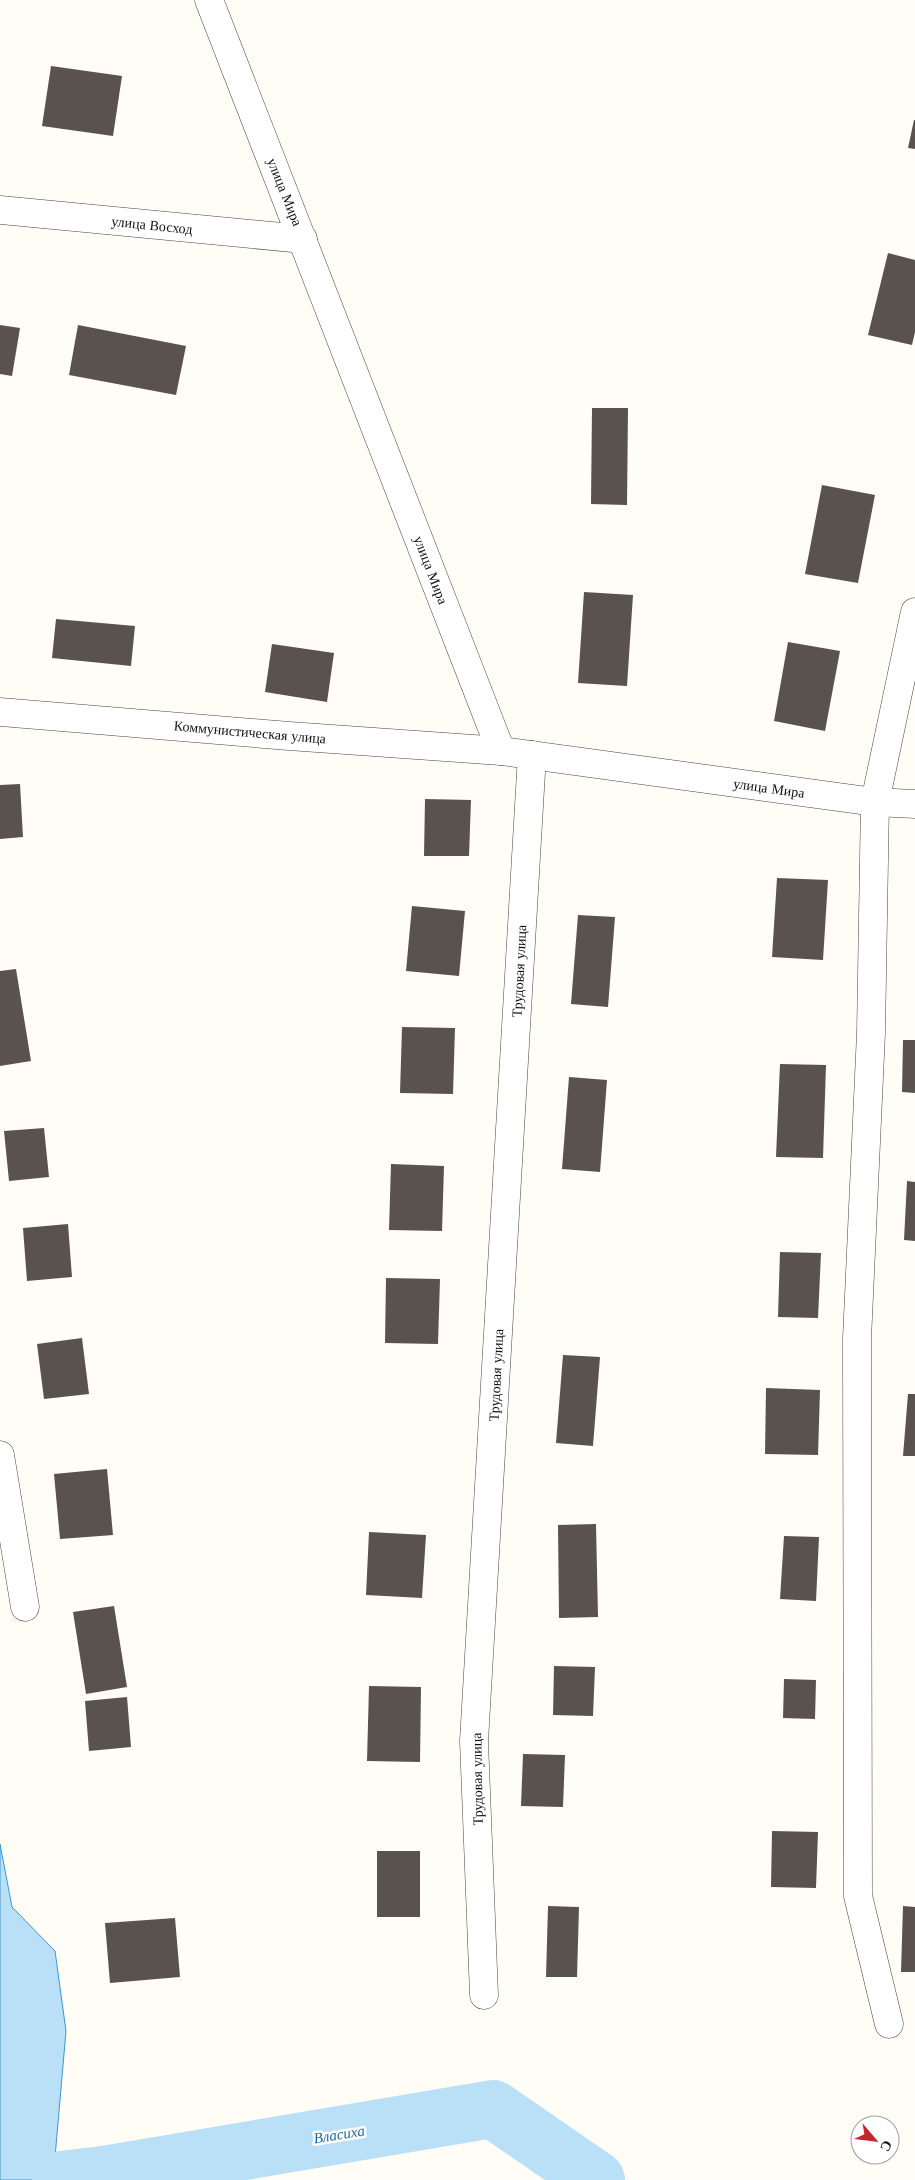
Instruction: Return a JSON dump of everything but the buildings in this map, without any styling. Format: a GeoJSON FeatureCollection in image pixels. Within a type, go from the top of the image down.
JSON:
{"type":"FeatureCollection","features":[{"type":"Feature","properties":{"kind":"street","name":"улица Мира"},"geometry":{"type":"LineString","coordinates":[[209,0],[304,240],[501,751],[875,802],[915,804]]}},
{"type":"Feature","properties":{"kind":"street","name":"улица Восход"},"geometry":{"type":"LineString","coordinates":[[0,210],[304,240]]}},
{"type":"Feature","properties":{"kind":"street"},"geometry":{"type":"LineString","coordinates":[[889,2024],[858,1896],[858,1339],[871,1033],[875,802],[915,612]]}},
{"type":"Feature","properties":{"kind":"street","name":"Коммунистическая улица"},"geometry":{"type":"LineString","coordinates":[[0,712],[501,751]]}},
{"type":"Feature","properties":{"kind":"street","name":"Трудовая улица"},"geometry":{"type":"LineString","coordinates":[[484,1996],[474,1741],[532,755]]}},
{"type":"Feature","properties":{"kind":"street"},"geometry":{"type":"LineString","coordinates":[[0,1455],[25,1607]]}},
{"type":"Feature","properties":{"kind":"water"},"geometry":{"type":"Polygon","coordinates":[[[0,1844],[12,1907],[55,1951],[66,2031],[53,2180],[0,2180],[0,1844]]]}},
{"type":"Feature","properties":{"kind":"waterway","name":"Власиха"},"geometry":{"type":"LineString","coordinates":[[61,2180],[103,2175],[493,2109],[596,2180]]}}]}
